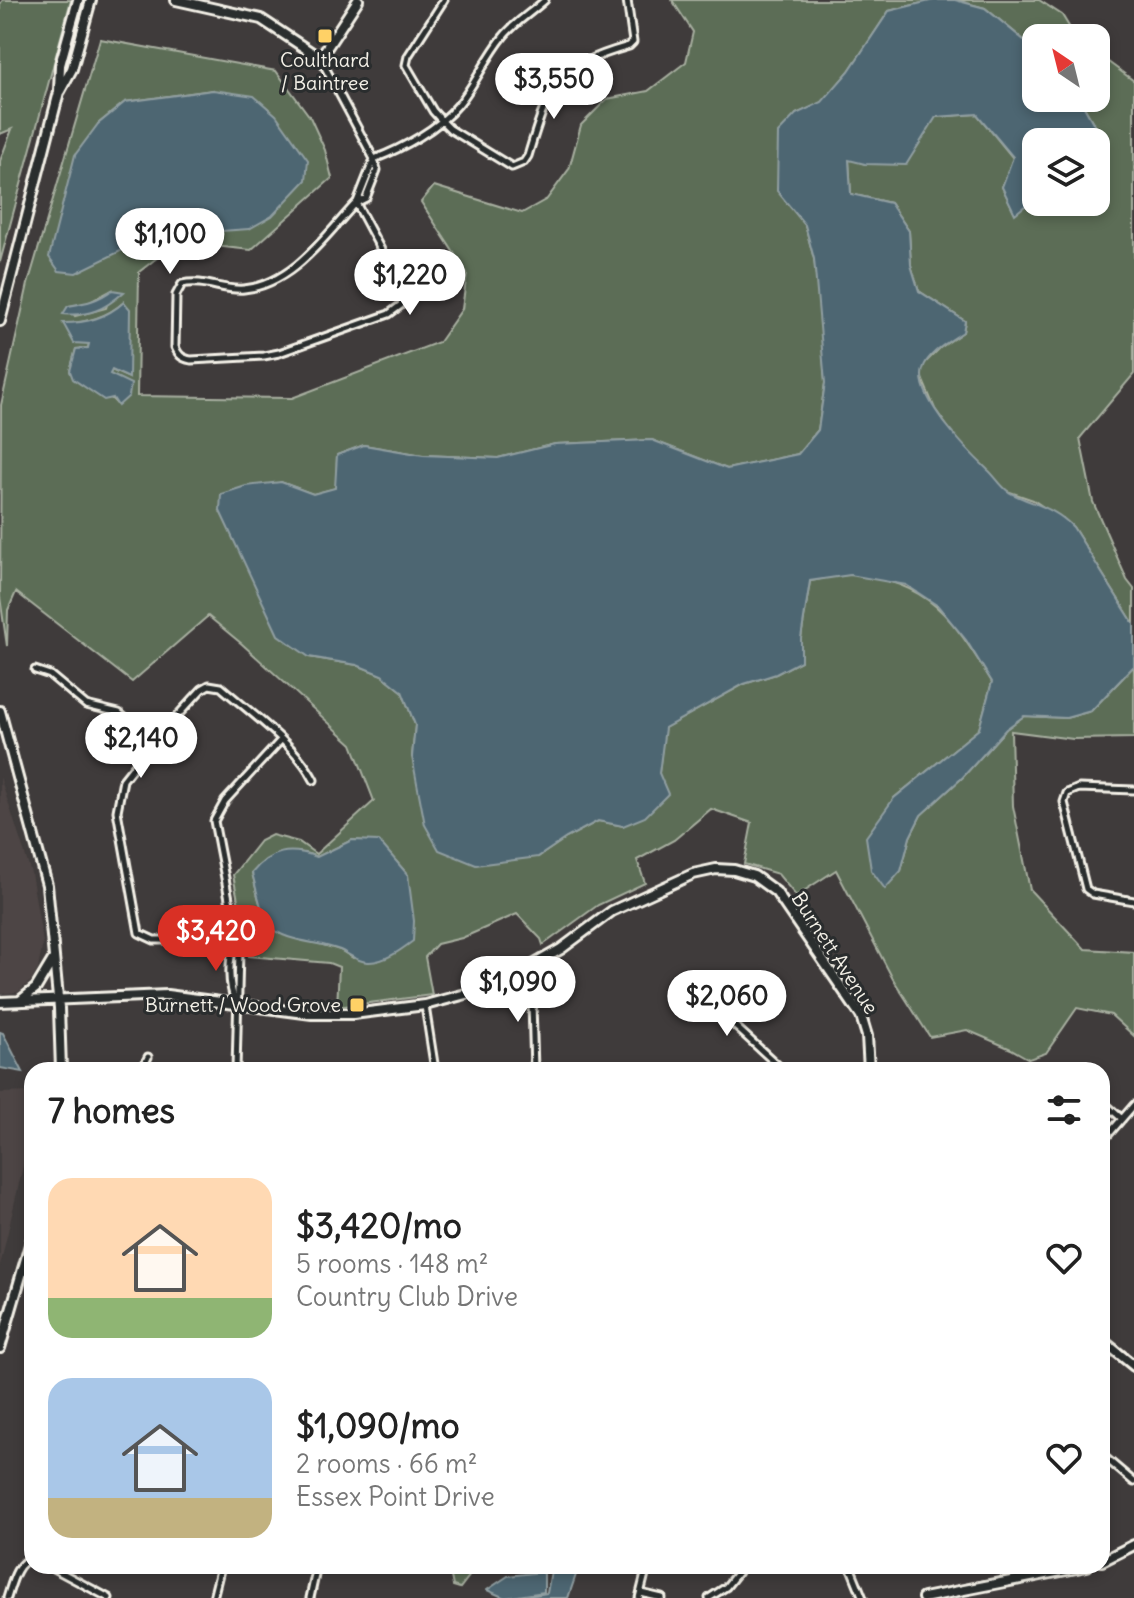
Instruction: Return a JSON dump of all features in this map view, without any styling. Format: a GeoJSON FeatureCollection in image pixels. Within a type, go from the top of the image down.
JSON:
{"type":"FeatureCollection","features":[{"type":"Feature","properties":{"kind":"street"},"geometry":{"type":"LineString","coordinates":[[0,321],[59,92],[60,65],[78,0]]}},
{"type":"Feature","properties":{"kind":"street"},"geometry":{"type":"LineString","coordinates":[[59,92],[72,69],[91,0]]}},
{"type":"Feature","properties":{"kind":"street"},"geometry":{"type":"LineString","coordinates":[[176,0],[261,19],[320,58],[374,159]]}},
{"type":"Feature","properties":{"kind":"street"},"geometry":{"type":"LineString","coordinates":[[216,11],[219,0]]}},
{"type":"Feature","properties":{"kind":"street"},"geometry":{"type":"LineString","coordinates":[[320,58],[358,0]]}},
{"type":"Feature","properties":{"kind":"street"},"geometry":{"type":"LineString","coordinates":[[444,0],[406,60],[406,65],[433,111],[450,129],[507,165],[518,166],[528,156],[543,107],[560,79],[588,59],[633,42],[627,0]]}},
{"type":"Feature","properties":{"kind":"street"},"geometry":{"type":"LineString","coordinates":[[356,203],[404,293],[405,299],[401,305],[389,314],[279,353],[191,360],[178,354],[175,347],[176,295],[182,284],[207,283],[241,289],[270,283],[307,256],[356,203],[374,159],[442,121],[458,106],[501,39],[521,18],[545,0]]}},
{"type":"Feature","properties":{"kind":"street"},"geometry":{"type":"LineString","coordinates":[[35,670],[50,675],[86,705],[119,713],[153,742]]}},
{"type":"Feature","properties":{"kind":"street"},"geometry":{"type":"LineString","coordinates":[[235,940],[149,939],[139,933],[120,831],[118,799],[123,780],[153,742],[209,685],[221,687],[281,740],[307,766],[314,780]]}},
{"type":"Feature","properties":{"kind":"street"},"geometry":{"type":"LineString","coordinates":[[0,711],[47,885],[61,1062]]}},
{"type":"Feature","properties":{"kind":"street"},"geometry":{"type":"LineString","coordinates":[[236,1062],[236,1005],[230,991],[231,951],[235,940],[214,821],[225,801],[281,740]]}},
{"type":"Feature","properties":{"kind":"street"},"geometry":{"type":"LineString","coordinates":[[1134,790],[1079,788],[1067,793],[1064,802],[1086,889],[1093,894],[1134,901]]}},
{"type":"Feature","properties":{"kind":"street","name":"Burnett Avenue"},"geometry":{"type":"LineString","coordinates":[[0,1002],[167,995],[331,1014],[425,1005],[477,991],[519,973],[561,949],[612,911],[693,874],[716,869],[734,870],[765,882],[784,900],[861,1016],[867,1036],[869,1062]]}},
{"type":"Feature","properties":{"kind":"street"},"geometry":{"type":"LineString","coordinates":[[21,1000],[36,988],[55,958]]}},
{"type":"Feature","properties":{"kind":"street"},"geometry":{"type":"LineString","coordinates":[[519,973],[532,1003],[534,1062]]}},
{"type":"Feature","properties":{"kind":"street"},"geometry":{"type":"LineString","coordinates":[[707,984],[712,1005],[774,1062]]}},
{"type":"Feature","properties":{"kind":"street"},"geometry":{"type":"LineString","coordinates":[[425,1005],[434,1062]]}},
{"type":"Feature","properties":{"kind":"street"},"geometry":{"type":"LineString","coordinates":[[146,1062],[148,1057]]}},
{"type":"Feature","properties":{"kind":"street"},"geometry":{"type":"LineString","coordinates":[[1110,1133],[1134,1105]]}},
{"type":"Feature","properties":{"kind":"street"},"geometry":{"type":"LineString","coordinates":[[1110,1108],[1122,1119]]}},
{"type":"Feature","properties":{"kind":"street"},"geometry":{"type":"LineString","coordinates":[[0,1348],[24,1266]]}},
{"type":"Feature","properties":{"kind":"street"},"geometry":{"type":"LineString","coordinates":[[1110,1346],[1134,1366]]}},
{"type":"Feature","properties":{"kind":"street"},"geometry":{"type":"LineString","coordinates":[[1110,1462],[1134,1482]]}},
{"type":"Feature","properties":{"kind":"street"},"geometry":{"type":"LineString","coordinates":[[1110,1557],[1134,1545]]}},
{"type":"Feature","properties":{"kind":"street"},"geometry":{"type":"LineString","coordinates":[[7,1598],[24,1560]]}},
{"type":"Feature","properties":{"kind":"street"},"geometry":{"type":"LineString","coordinates":[[64,1574],[109,1598]]}},
{"type":"Feature","properties":{"kind":"street"},"geometry":{"type":"LineString","coordinates":[[213,1598],[219,1574]]}},
{"type":"Feature","properties":{"kind":"street"},"geometry":{"type":"LineString","coordinates":[[310,1598],[315,1574]]}},
{"type":"Feature","properties":{"kind":"street"},"geometry":{"type":"LineString","coordinates":[[645,1574],[640,1596],[662,1598]]}},
{"type":"Feature","properties":{"kind":"street"},"geometry":{"type":"LineString","coordinates":[[709,1598],[726,1587],[736,1574]]}},
{"type":"Feature","properties":{"kind":"street"},"geometry":{"type":"LineString","coordinates":[[853,1574],[863,1598]]}},
{"type":"Feature","properties":{"kind":"street"},"geometry":{"type":"LineString","coordinates":[[923,1598],[973,1594],[1036,1574]]}},
{"type":"Feature","properties":{"kind":"shaded area"},"geometry":{"type":"Polygon","coordinates":[[[0,777],[31,873],[43,943],[38,969],[31,981],[18,992],[0,994],[0,777]]]}},
{"type":"Feature","properties":{"kind":"shaded area"},"geometry":{"type":"Polygon","coordinates":[[[24,1092],[24,1162],[0,1266],[0,1093],[24,1092]]]}},
{"type":"Feature","properties":{"kind":"green space"},"geometry":{"type":"Polygon","coordinates":[[[3,0],[71,0],[0,262],[0,161],[12,129],[0,134],[0,4],[3,0]]]}},
{"type":"Feature","properties":{"kind":"green space"},"geometry":{"type":"Polygon","coordinates":[[[672,0],[934,0],[889,11],[849,71],[822,103],[796,114],[777,190],[805,225],[814,259],[825,383],[818,430],[798,454],[727,469],[652,440],[555,444],[498,458],[423,455],[364,445],[337,455],[336,488],[313,494],[281,482],[220,511],[309,657],[357,665],[382,675],[402,691],[415,725],[412,757],[538,857],[598,821],[623,826],[659,773],[664,728],[744,684],[776,674],[801,661],[801,638],[810,581],[853,575],[880,579],[921,595],[952,623],[992,682],[979,729],[894,798],[901,871],[910,837],[921,815],[963,777],[1006,729],[1024,716],[1066,718],[1091,711],[1134,666],[1134,738],[1073,739],[1011,731],[1013,806],[1030,890],[1085,949],[1134,952],[1134,1036],[1111,1015],[1077,1008],[1046,1053],[1029,1059],[967,1030],[930,1037],[893,979],[836,870],[796,896],[778,874],[744,864],[752,823],[711,809],[674,840],[637,860],[645,883],[598,905],[543,945],[517,914],[462,938],[437,944],[425,957],[432,995],[337,1007],[339,967],[329,963],[249,956],[233,875],[260,841],[272,835],[299,842],[316,854],[374,801],[352,744],[208,616],[132,682],[16,592],[8,610],[7,646],[0,597],[1,405],[28,284],[100,39],[276,71],[310,117],[325,150],[332,178],[251,250],[177,242],[139,272],[137,396],[292,398],[439,342],[462,309],[467,273],[421,202],[434,186],[522,213],[547,199],[569,169],[581,125],[607,99],[648,91],[686,62],[693,32],[672,0]],[[213,90],[125,102],[98,124],[118,251],[187,218],[202,220],[221,231],[213,90]],[[112,290],[86,304],[68,306],[75,316],[106,308],[112,290]],[[124,302],[110,312],[64,324],[89,343],[88,348],[76,349],[70,371],[80,382],[107,396],[118,406],[109,374],[111,370],[129,378],[124,302]],[[352,840],[317,857],[299,852],[282,853],[266,860],[252,873],[264,919],[353,958],[409,895],[408,875],[379,842],[352,840]]]}},
{"type":"Feature","properties":{"kind":"green space"},"geometry":{"type":"Polygon","coordinates":[[[955,0],[1039,0],[1062,15],[1067,24],[1022,24],[1022,38],[985,8],[955,0]]]}},
{"type":"Feature","properties":{"kind":"green space"},"geometry":{"type":"Polygon","coordinates":[[[1110,63],[1134,81],[1134,374],[1080,438],[1093,502],[1127,580],[1134,589],[1134,624],[1073,527],[1033,500],[1007,491],[962,447],[935,409],[921,376],[923,365],[963,332],[965,321],[919,291],[911,265],[909,231],[890,203],[851,194],[849,159],[865,164],[936,117],[977,114],[1013,158],[1002,187],[1015,213],[1022,208],[1022,216],[1110,216],[1110,128],[1096,128],[1087,112],[1110,112],[1110,63]]]}},
{"type":"Feature","properties":{"kind":"green space"},"geometry":{"type":"Polygon","coordinates":[[[450,1574],[471,1574],[460,1588],[453,1586],[450,1574]]]}},
{"type":"Feature","properties":{"kind":"water"},"geometry":{"type":"Polygon","coordinates":[[[934,0],[955,0],[985,8],[1022,38],[1022,112],[1087,112],[1096,128],[1022,128],[1022,208],[1015,214],[1002,187],[1013,157],[977,114],[936,117],[906,165],[865,164],[849,160],[851,194],[890,203],[909,231],[911,265],[919,291],[965,321],[963,332],[925,363],[922,381],[935,409],[957,438],[1006,490],[1050,510],[1073,527],[1134,624],[1134,666],[1091,711],[1066,718],[1024,716],[1006,729],[963,777],[921,815],[910,837],[901,871],[885,889],[871,870],[866,837],[894,798],[979,729],[992,682],[966,640],[938,606],[906,585],[850,575],[810,581],[801,638],[801,661],[776,674],[744,684],[665,728],[659,773],[668,794],[645,817],[623,826],[598,821],[538,857],[476,865],[439,850],[425,825],[412,757],[415,725],[402,691],[382,675],[357,665],[309,657],[278,635],[220,511],[221,494],[246,486],[281,482],[313,494],[335,488],[337,455],[364,445],[423,455],[498,458],[555,444],[652,440],[727,469],[798,454],[818,430],[825,383],[814,259],[805,225],[777,191],[778,133],[796,114],[822,102],[849,71],[889,11],[934,0]]]}},
{"type":"Feature","properties":{"kind":"water"},"geometry":{"type":"Polygon","coordinates":[[[213,90],[254,96],[276,115],[308,160],[306,180],[272,216],[249,229],[221,231],[203,218],[184,217],[76,273],[59,271],[49,257],[75,155],[98,124],[125,102],[213,90]]]}},
{"type":"Feature","properties":{"kind":"water"},"geometry":{"type":"Polygon","coordinates":[[[112,290],[124,292],[96,310],[63,314],[68,306],[86,303],[112,290]]]}},
{"type":"Feature","properties":{"kind":"water"},"geometry":{"type":"Polygon","coordinates":[[[124,302],[130,309],[129,378],[112,370],[110,374],[131,384],[129,396],[118,406],[113,398],[104,400],[73,379],[70,371],[76,349],[88,348],[89,344],[74,343],[63,323],[96,318],[124,302]]]}},
{"type":"Feature","properties":{"kind":"water"},"geometry":{"type":"Polygon","coordinates":[[[352,840],[379,841],[408,875],[414,921],[413,941],[374,962],[360,961],[332,947],[276,932],[264,917],[252,873],[273,855],[298,852],[317,857],[352,840]]]}},
{"type":"Feature","properties":{"kind":"water"},"geometry":{"type":"Polygon","coordinates":[[[0,1032],[3,1033],[23,1072],[0,1068],[0,1032]]]}},
{"type":"Feature","properties":{"kind":"water"},"geometry":{"type":"Polygon","coordinates":[[[544,1574],[544,1592],[505,1598],[487,1590],[508,1576],[544,1574]]]}},
{"type":"Feature","properties":{"kind":"water"},"geometry":{"type":"Polygon","coordinates":[[[550,1574],[576,1574],[568,1598],[520,1598],[547,1593],[550,1574]]]}},
{"type":"Feature","properties":{"kind":"place","name":"Coulthard / Baintree"},"geometry":{"type":"Point","coordinates":[325,36]}},
{"type":"Feature","properties":{"kind":"place","name":"Burnett / Wood Grove"},"geometry":{"type":"Point","coordinates":[357,1005]}}]}
